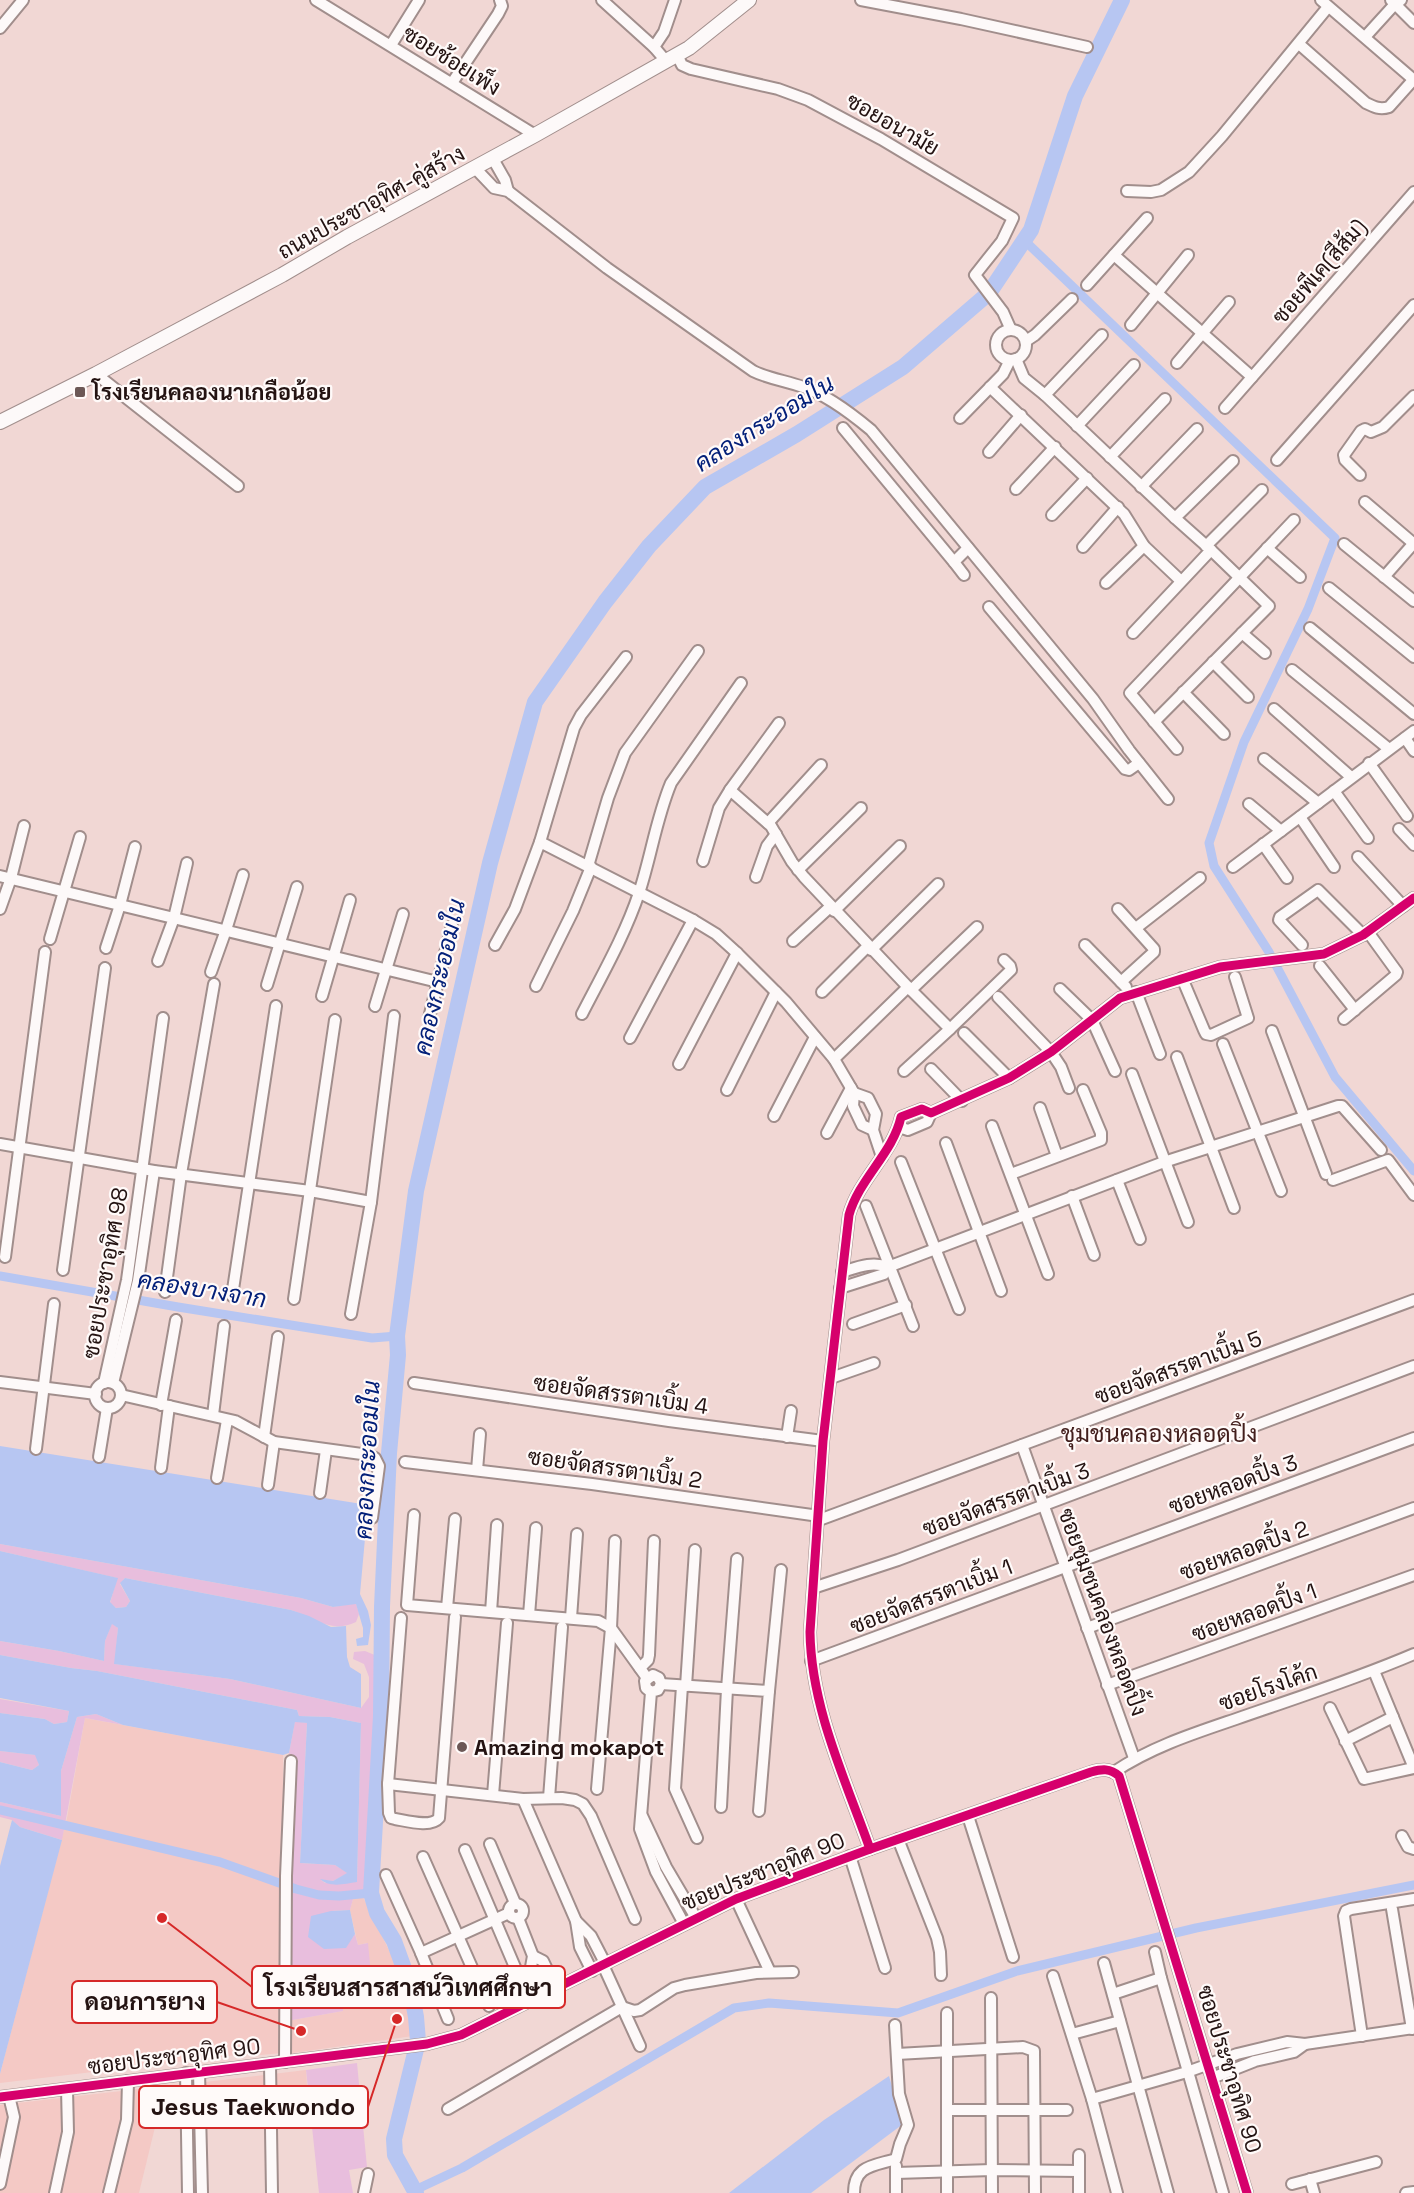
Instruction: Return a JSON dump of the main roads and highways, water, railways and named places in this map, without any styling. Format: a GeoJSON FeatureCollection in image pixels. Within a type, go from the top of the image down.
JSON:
{"type":"FeatureCollection","features":[{"type":"Feature","properties":{"kind":"main road","name":"ถนนประชาอุทิศ-คู่สร้าง"},"geometry":{"type":"LineString","coordinates":[[0,422],[96,374],[536,135],[672,58],[705,37],[749,0]]}},
{"type":"Feature","properties":{"kind":"water"},"geometry":{"type":"Polygon","coordinates":[[[0,1446],[368,1505],[360,1594],[368,1611],[371,1625],[368,1645],[357,1646],[356,1639],[363,1637],[363,1628],[356,1604],[333,1607],[301,1598],[0,1544],[0,1446]]]}},
{"type":"Feature","properties":{"kind":"water"},"geometry":{"type":"Polygon","coordinates":[[[0,1551],[118,1578],[110,1602],[116,1608],[126,1607],[130,1601],[120,1583],[125,1578],[291,1610],[331,1627],[346,1626],[347,1657],[350,1667],[361,1674],[361,1708],[230,1679],[114,1664],[118,1628],[112,1624],[105,1641],[104,1661],[0,1641],[0,1551]]]}},
{"type":"Feature","properties":{"kind":"water"},"geometry":{"type":"Polygon","coordinates":[[[0,1655],[97,1671],[297,1710],[299,1716],[330,1717],[361,1723],[357,1882],[328,1884],[320,1879],[333,1881],[347,1873],[335,1865],[300,1863],[307,1723],[295,1722],[289,1753],[283,1755],[123,1725],[96,1714],[77,1717],[61,1771],[61,1816],[0,1802],[0,1762],[32,1770],[39,1765],[35,1755],[0,1751],[0,1713],[45,1719],[54,1724],[67,1722],[69,1711],[0,1698],[0,1655]]]}},
{"type":"Feature","properties":{"kind":"water"},"geometry":{"type":"Polygon","coordinates":[[[12,1820],[20,1827],[62,1840],[0,2074],[0,1866],[12,1820]]]}},
{"type":"Feature","properties":{"kind":"water"},"geometry":{"type":"Polygon","coordinates":[[[350,1910],[355,1934],[346,1948],[324,1949],[308,1937],[311,1916],[331,1911],[350,1910]]]}},
{"type":"Feature","properties":{"kind":"water"},"geometry":{"type":"Polygon","coordinates":[[[889,2076],[903,2124],[811,2193],[729,2193],[824,2120],[889,2076]]]}},
{"type":"Feature","properties":{"kind":"waterway","name":"คลองกระออมใน"},"geometry":{"type":"LineString","coordinates":[[416,2193],[395,2155],[394,2139],[418,2041],[416,2017],[410,1985],[394,1941],[377,1913],[371,1893],[381,1716],[382,1607],[389,1453],[398,1355],[397,1336],[416,1191],[490,863],[535,702],[605,602],[649,546],[705,487],[797,434],[903,367],[989,293],[1031,230],[1075,96],[1122,0]]}},
{"type":"Feature","properties":{"kind":"waterway"},"geometry":{"type":"LineString","coordinates":[[1024,240],[1335,538],[1308,609],[1244,742],[1209,843],[1214,866],[1269,952],[1335,1077],[1414,1171]]}},
{"type":"Feature","properties":{"kind":"waterway","name":"คลองบางจาก"},"geometry":{"type":"LineString","coordinates":[[0,1276],[372,1338],[397,1336]]}},
{"type":"Feature","properties":{"kind":"waterway"},"geometry":{"type":"LineString","coordinates":[[0,1810],[220,1862],[319,1895],[371,1893]]}},
{"type":"Feature","properties":{"kind":"waterway"},"geometry":{"type":"LineString","coordinates":[[415,2190],[462,2168],[734,2008],[769,2003],[898,2013],[1017,1971],[1196,1928],[1414,1885]]}},
{"type":"Feature","properties":{"kind":"place","name":"โรงเรียนคลองนาเกลือน้อย"},"geometry":{"type":"Point","coordinates":[80,392]}},
{"type":"Feature","properties":{"kind":"place","name":"Amazing mokapot"},"geometry":{"type":"Point","coordinates":[462,1747]}},
{"type":"Feature","properties":{"kind":"place","name":"โรงเรียนสารสาสน์วิเทศศึกษา"},"geometry":{"type":"Point","coordinates":[162,1918]}},
{"type":"Feature","properties":{"kind":"place","name":"Jesus Taekwondo"},"geometry":{"type":"Point","coordinates":[397,2019]}},
{"type":"Feature","properties":{"kind":"place","name":"ดอนการยาง"},"geometry":{"type":"Point","coordinates":[301,2031]}},
{"type":"Feature","properties":{"kind":"district","name":"ชุมชนคลองหลอดปิ้ง"},"geometry":{"type":"Point","coordinates":[1159,1433]}}]}
